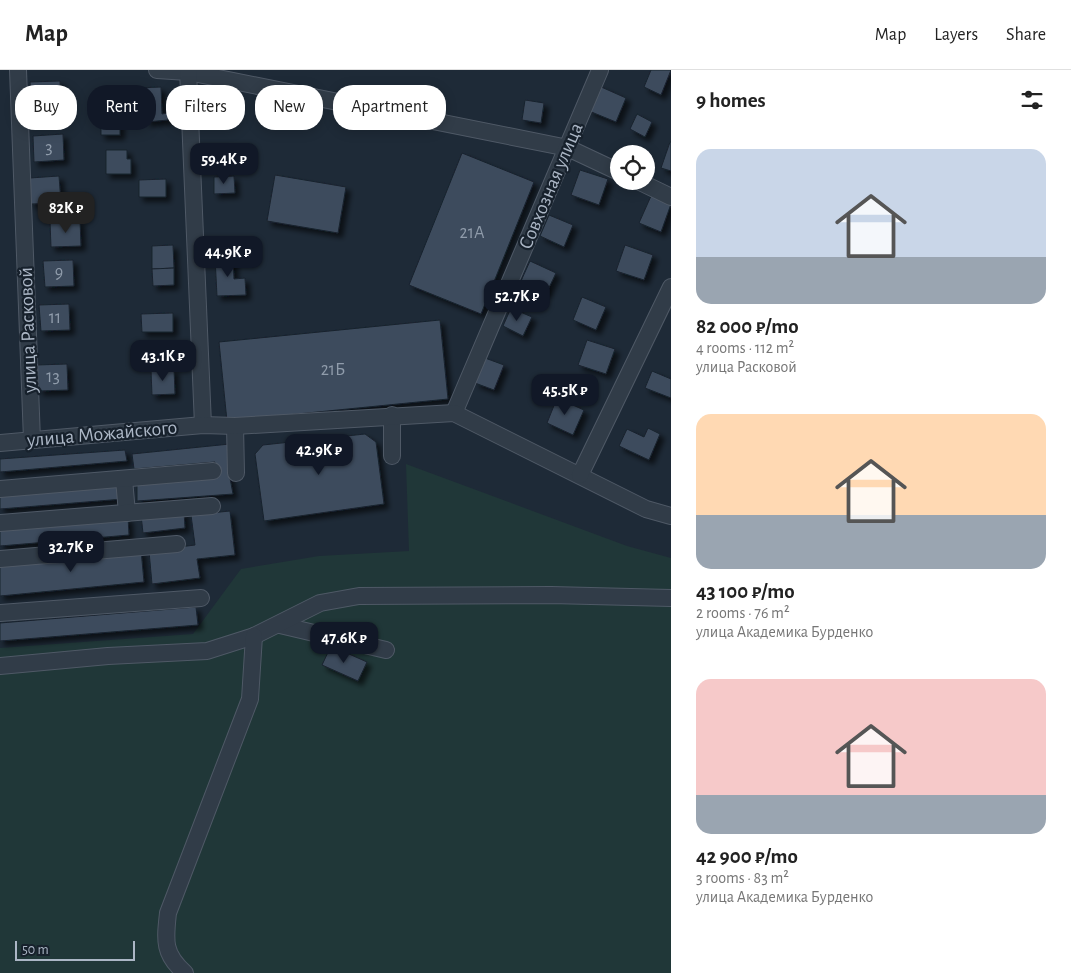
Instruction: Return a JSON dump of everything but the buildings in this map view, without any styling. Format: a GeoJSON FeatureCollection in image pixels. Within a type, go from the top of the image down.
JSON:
{"type":"FeatureCollection","features":[{"type":"Feature","properties":{"kind":"street","name":"улица Расковой"},"geometry":{"type":"LineString","coordinates":[[18,70],[32,440]]}},
{"type":"Feature","properties":{"kind":"street"},"geometry":{"type":"LineString","coordinates":[[157,70],[188,71],[568,148],[610,168]]}},
{"type":"Feature","properties":{"kind":"street","name":"Совхозная улица"},"geometry":{"type":"LineString","coordinates":[[454,413],[600,70]]}},
{"type":"Feature","properties":{"kind":"street"},"geometry":{"type":"LineString","coordinates":[[188,71],[203,425]]}},
{"type":"Feature","properties":{"kind":"street"},"geometry":{"type":"LineString","coordinates":[[655,189],[671,197]]}},
{"type":"Feature","properties":{"kind":"street"},"geometry":{"type":"LineString","coordinates":[[580,475],[671,287]]}},
{"type":"Feature","properties":{"kind":"street","name":"улица Можайского"},"geometry":{"type":"LineString","coordinates":[[0,443],[203,425],[235,426],[392,415],[454,413]]}},
{"type":"Feature","properties":{"kind":"street"},"geometry":{"type":"LineString","coordinates":[[454,413],[646,509],[671,516]]}},
{"type":"Feature","properties":{"kind":"street"},"geometry":{"type":"LineString","coordinates":[[392,415],[392,456]]}},
{"type":"Feature","properties":{"kind":"street"},"geometry":{"type":"LineString","coordinates":[[235,426],[236,473]]}},
{"type":"Feature","properties":{"kind":"street"},"geometry":{"type":"LineString","coordinates":[[0,488],[213,471]]}},
{"type":"Feature","properties":{"kind":"street"},"geometry":{"type":"LineString","coordinates":[[124,479],[126,513]]}},
{"type":"Feature","properties":{"kind":"street"},"geometry":{"type":"LineString","coordinates":[[0,523],[212,506]]}},
{"type":"Feature","properties":{"kind":"street"},"geometry":{"type":"LineString","coordinates":[[0,559],[177,544]]}},
{"type":"Feature","properties":{"kind":"street"},"geometry":{"type":"LineString","coordinates":[[0,666],[108,656],[207,651],[254,636],[280,625],[320,603],[359,596],[551,595],[671,598]]}},
{"type":"Feature","properties":{"kind":"street"},"geometry":{"type":"LineString","coordinates":[[0,613],[201,598]]}},
{"type":"Feature","properties":{"kind":"street"},"geometry":{"type":"LineString","coordinates":[[280,625],[386,650]]}},
{"type":"Feature","properties":{"kind":"street"},"geometry":{"type":"LineString","coordinates":[[185,973],[172,962],[166,937],[168,913],[250,699],[254,636]]}},
{"type":"Feature","properties":{"kind":"green space"},"geometry":{"type":"Polygon","coordinates":[[[406,464],[627,546],[671,558],[671,973],[0,973],[0,648],[193,634],[241,569],[319,556],[409,551],[406,464]]]}}]}
